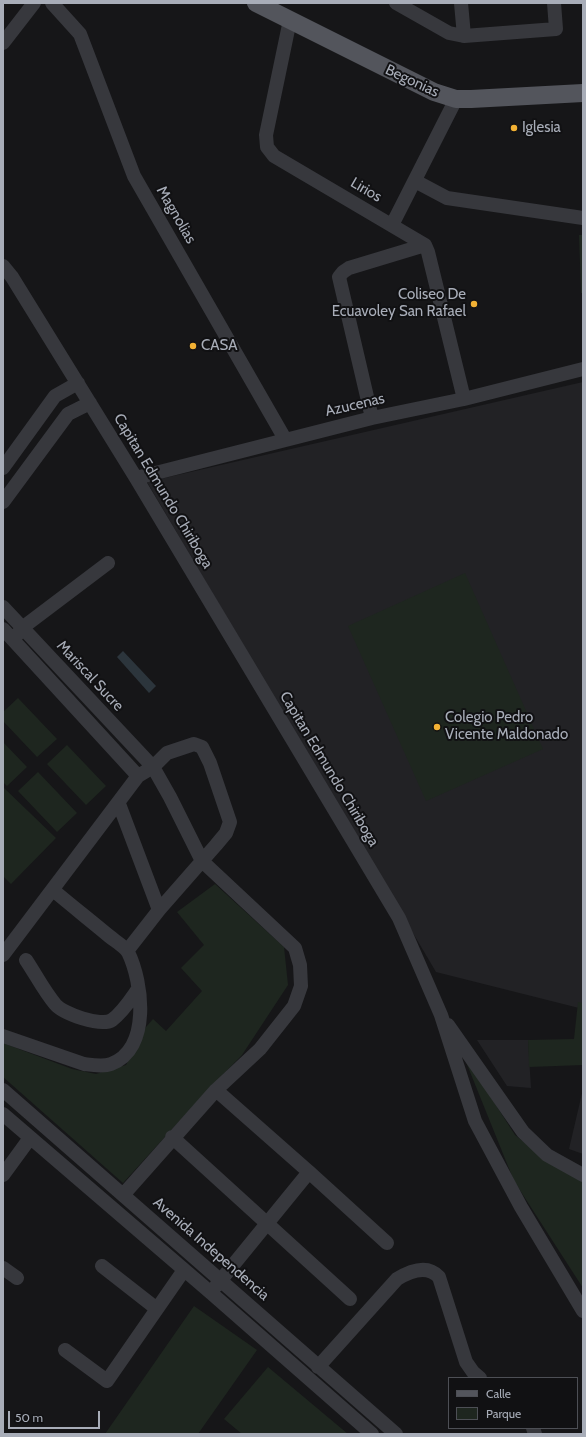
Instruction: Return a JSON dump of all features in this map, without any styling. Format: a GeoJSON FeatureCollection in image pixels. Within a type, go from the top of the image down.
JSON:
{"type":"FeatureCollection","features":[{"type":"Feature","properties":{"kind":"main road","name":"Begonias"},"geometry":{"type":"LineString","coordinates":[[256,3],[434,92],[456,99],[583,94]]}},
{"type":"Feature","properties":{"kind":"street"},"geometry":{"type":"LineString","coordinates":[[3,43],[34,3]]}},
{"type":"Feature","properties":{"kind":"street","name":"Magnolias"},"geometry":{"type":"LineString","coordinates":[[52,3],[80,34],[134,176],[285,439]]}},
{"type":"Feature","properties":{"kind":"street"},"geometry":{"type":"LineString","coordinates":[[396,3],[449,33],[464,36],[556,29],[554,3]]}},
{"type":"Feature","properties":{"kind":"street"},"geometry":{"type":"LineString","coordinates":[[461,3],[464,36]]}},
{"type":"Feature","properties":{"kind":"street","name":"Lirios"},"geometry":{"type":"LineString","coordinates":[[290,20],[266,135],[267,147],[274,156],[425,245]]}},
{"type":"Feature","properties":{"kind":"street"},"geometry":{"type":"LineString","coordinates":[[392,225],[456,99]]}},
{"type":"Feature","properties":{"kind":"street"},"geometry":{"type":"LineString","coordinates":[[415,181],[447,198],[583,218]]}},
{"type":"Feature","properties":{"kind":"street"},"geometry":{"type":"LineString","coordinates":[[372,418],[340,278],[343,272],[349,268],[425,245],[464,399]]}},
{"type":"Feature","properties":{"kind":"street","name":"Capitan Edmundo Chiriboga"},"geometry":{"type":"LineString","coordinates":[[3,266],[12,277],[136,478],[398,918],[441,1015],[476,1121],[521,1206],[583,1311]]}},
{"type":"Feature","properties":{"kind":"street","name":"Azucenas"},"geometry":{"type":"LineString","coordinates":[[136,478],[285,439],[372,418],[464,399],[583,369]]}},
{"type":"Feature","properties":{"kind":"street"},"geometry":{"type":"LineString","coordinates":[[3,468],[55,396],[78,383]]}},
{"type":"Feature","properties":{"kind":"street"},"geometry":{"type":"LineString","coordinates":[[3,502],[68,414],[90,403]]}},
{"type":"Feature","properties":{"kind":"street"},"geometry":{"type":"LineString","coordinates":[[13,640],[22,628],[108,563]]}},
{"type":"Feature","properties":{"kind":"street","name":"Mariscal Sucre"},"geometry":{"type":"LineString","coordinates":[[3,607],[153,767],[170,797],[202,861]]}},
{"type":"Feature","properties":{"kind":"street"},"geometry":{"type":"LineString","coordinates":[[3,629],[138,776]]}},
{"type":"Feature","properties":{"kind":"street"},"geometry":{"type":"LineString","coordinates":[[3,955],[119,804],[138,776],[153,767],[167,753],[194,744],[202,747],[210,763],[230,822],[226,833],[158,910],[127,951]]}},
{"type":"Feature","properties":{"kind":"street"},"geometry":{"type":"LineString","coordinates":[[119,804],[158,910]]}},
{"type":"Feature","properties":{"kind":"street"},"geometry":{"type":"LineString","coordinates":[[123,1196],[172,1137],[216,1090],[260,1049],[294,1006],[301,986],[300,965],[295,948],[202,861]]}},
{"type":"Feature","properties":{"kind":"street"},"geometry":{"type":"LineString","coordinates":[[3,1036],[84,1064],[97,1066],[110,1064],[124,1056],[132,1045],[138,1031],[141,1007],[138,989],[127,951],[53,890]]}},
{"type":"Feature","properties":{"kind":"street"},"geometry":{"type":"LineString","coordinates":[[26,960],[56,1006],[70,1014],[94,1022],[111,1021],[124,1009],[138,989]]}},
{"type":"Feature","properties":{"kind":"street"},"geometry":{"type":"LineString","coordinates":[[441,1015],[523,1132],[547,1155],[583,1175]]}},
{"type":"Feature","properties":{"kind":"street","name":"Avenida Independencia"},"geometry":{"type":"LineString","coordinates":[[3,1090],[396,1434]]}},
{"type":"Feature","properties":{"kind":"street"},"geometry":{"type":"LineString","coordinates":[[216,1090],[388,1243]]}},
{"type":"Feature","properties":{"kind":"street"},"geometry":{"type":"LineString","coordinates":[[3,1114],[372,1434]]}},
{"type":"Feature","properties":{"kind":"street"},"geometry":{"type":"LineString","coordinates":[[172,1137],[350,1299]]}},
{"type":"Feature","properties":{"kind":"street"},"geometry":{"type":"LineString","coordinates":[[3,1175],[30,1138]]}},
{"type":"Feature","properties":{"kind":"street"},"geometry":{"type":"LineString","coordinates":[[210,1292],[309,1172]]}},
{"type":"Feature","properties":{"kind":"street"},"geometry":{"type":"LineString","coordinates":[[102,1266],[157,1309]]}},
{"type":"Feature","properties":{"kind":"street"},"geometry":{"type":"LineString","coordinates":[[3,1268],[17,1278]]}},
{"type":"Feature","properties":{"kind":"street"},"geometry":{"type":"LineString","coordinates":[[65,1350],[107,1381],[184,1270]]}},
{"type":"Feature","properties":{"kind":"street"},"geometry":{"type":"LineString","coordinates":[[318,1367],[397,1279],[408,1272],[429,1270],[435,1272],[439,1277],[466,1362],[479,1377]]}},
{"type":"Feature","properties":{"kind":"shaded area","name":"Colegio Pedro Vicente Maldonado"},"geometry":{"type":"Polygon","coordinates":[[[583,382],[583,1009],[436,972],[147,482],[583,382]]]}},
{"type":"Feature","properties":{"kind":"shaded area"},"geometry":{"type":"Polygon","coordinates":[[[123,651],[156,686],[149,693],[117,657],[123,651]]]}},
{"type":"Feature","properties":{"kind":"shaded area"},"geometry":{"type":"Polygon","coordinates":[[[477,1040],[528,1040],[531,1088],[507,1086],[477,1040]]]}},
{"type":"Feature","properties":{"kind":"shaded area"},"geometry":{"type":"Polygon","coordinates":[[[583,1089],[583,1154],[569,1149],[583,1089]]]}},
{"type":"Feature","properties":{"kind":"green space"},"geometry":{"type":"Polygon","coordinates":[[[579,235],[583,235],[583,293],[581,293],[579,235]]]}},
{"type":"Feature","properties":{"kind":"green space"},"geometry":{"type":"Polygon","coordinates":[[[465,573],[543,749],[426,801],[348,626],[465,573]]]}},
{"type":"Feature","properties":{"kind":"green space"},"geometry":{"type":"Polygon","coordinates":[[[18,698],[57,739],[37,757],[3,721],[3,712],[18,698]]]}},
{"type":"Feature","properties":{"kind":"green space"},"geometry":{"type":"Polygon","coordinates":[[[3,742],[27,767],[7,786],[3,782],[3,742]]]}},
{"type":"Feature","properties":{"kind":"green space"},"geometry":{"type":"Polygon","coordinates":[[[67,745],[106,786],[86,805],[47,764],[67,745]]]}},
{"type":"Feature","properties":{"kind":"green space"},"geometry":{"type":"Polygon","coordinates":[[[38,772],[77,813],[57,832],[18,791],[38,772]]]}},
{"type":"Feature","properties":{"kind":"green space"},"geometry":{"type":"Polygon","coordinates":[[[3,787],[56,838],[11,884],[3,876],[3,787]]]}},
{"type":"Feature","properties":{"kind":"green space"},"geometry":{"type":"Polygon","coordinates":[[[215,884],[284,947],[288,985],[242,1055],[204,1094],[123,1183],[3,1077],[3,1043],[72,1069],[96,1074],[126,1065],[146,1027],[153,1019],[166,1031],[202,991],[181,968],[204,945],[177,912],[215,884]]]}},
{"type":"Feature","properties":{"kind":"green space"},"geometry":{"type":"Polygon","coordinates":[[[578,1002],[583,1003],[583,1065],[529,1067],[528,1040],[574,1039],[578,1002]]]}},
{"type":"Feature","properties":{"kind":"green space"},"geometry":{"type":"Polygon","coordinates":[[[462,1052],[515,1135],[544,1158],[583,1178],[583,1288],[514,1181],[462,1052]]]}},
{"type":"Feature","properties":{"kind":"green space"},"geometry":{"type":"Polygon","coordinates":[[[194,1306],[257,1350],[198,1434],[105,1434],[194,1306]]]}},
{"type":"Feature","properties":{"kind":"green space"},"geometry":{"type":"Polygon","coordinates":[[[268,1367],[348,1434],[242,1434],[224,1419],[268,1367]]]}},
{"type":"Feature","properties":{"kind":"place","name":"Iglesia"},"geometry":{"type":"Point","coordinates":[514,128]}},
{"type":"Feature","properties":{"kind":"place","name":"Coliseo De Ecuavoley San Rafael"},"geometry":{"type":"Point","coordinates":[474,304]}},
{"type":"Feature","properties":{"kind":"place","name":"CASA"},"geometry":{"type":"Point","coordinates":[193,346]}},
{"type":"Feature","properties":{"kind":"place","name":"Colegio Pedro Vicente Maldonado"},"geometry":{"type":"Point","coordinates":[437,727]}}]}
